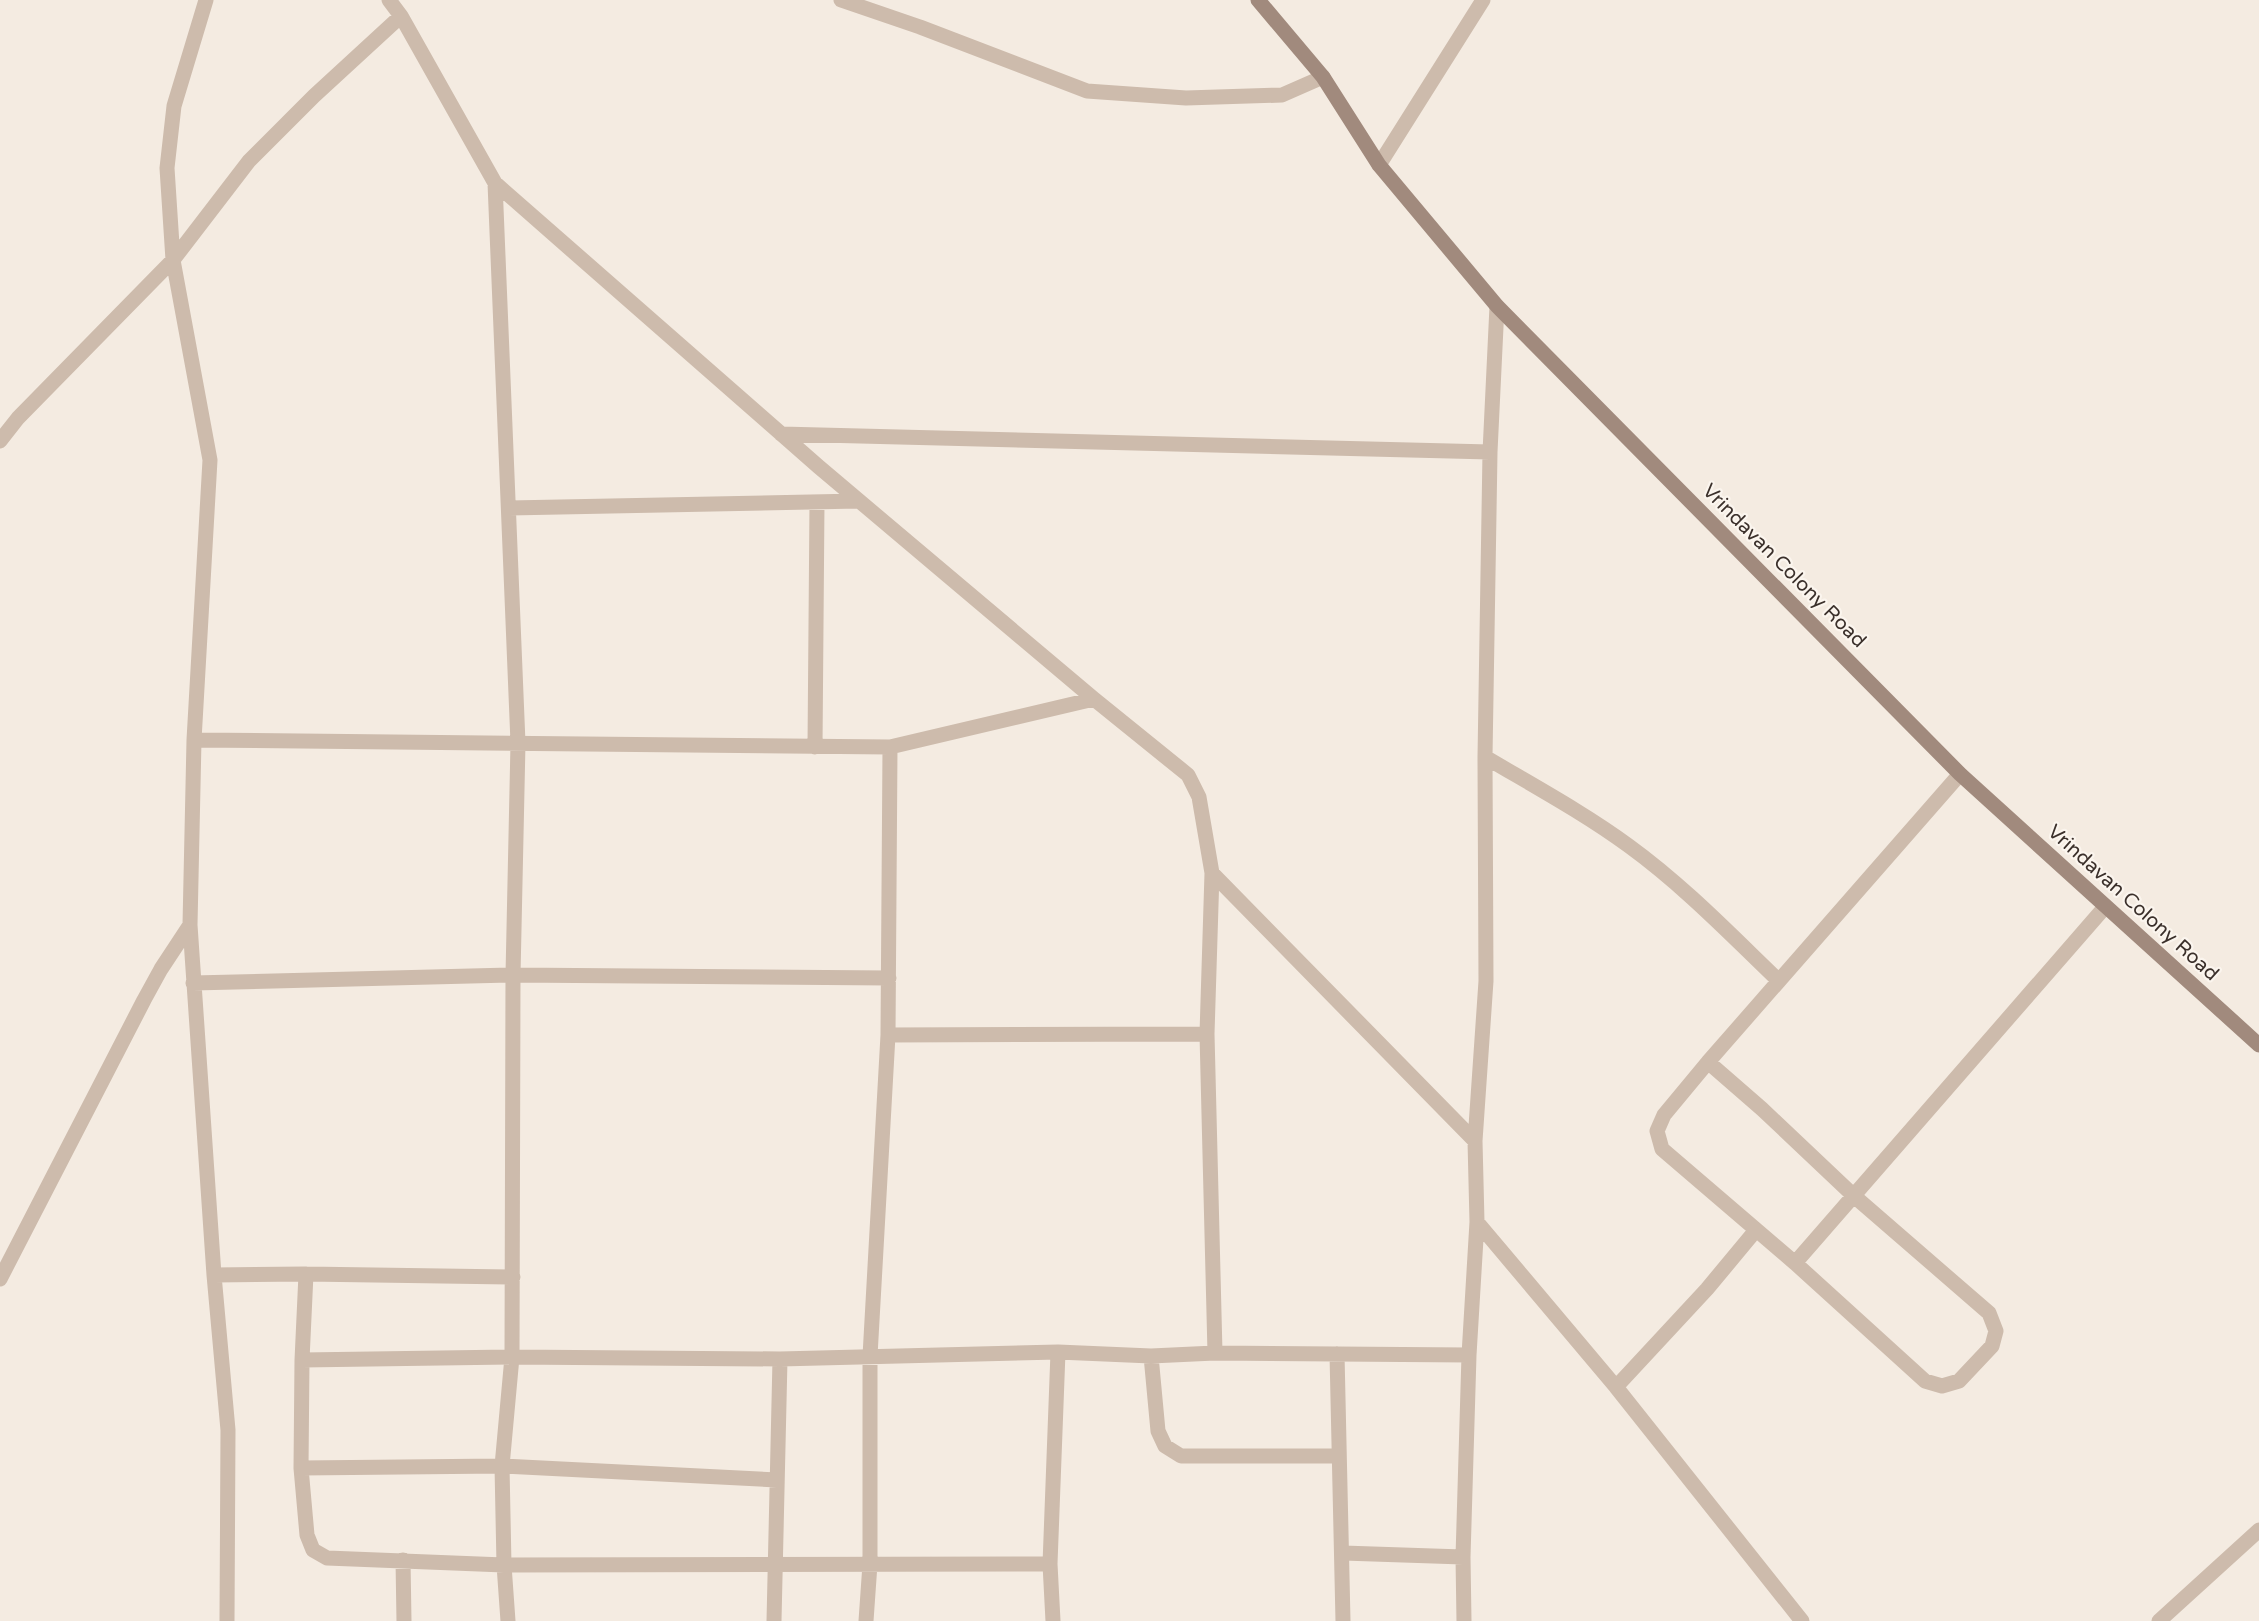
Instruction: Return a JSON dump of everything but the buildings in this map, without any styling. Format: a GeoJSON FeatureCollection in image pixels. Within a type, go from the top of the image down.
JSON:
{"type":"FeatureCollection","features":[{"type":"Feature","properties":{"kind":"street"},"geometry":{"type":"LineString","coordinates":[[206,0],[174,106],[166,168],[173,260],[210,460],[194,740],[190,925],[214,1275],[228,1430],[227,1621]]}},
{"type":"Feature","properties":{"kind":"street"},"geometry":{"type":"LineString","coordinates":[[389,0],[401,16],[495,183],[859,501],[1188,775],[1199,797],[1212,873],[1208,1034],[1215,1353]]}},
{"type":"Feature","properties":{"kind":"street"},"geometry":{"type":"LineString","coordinates":[[840,0],[920,27],[1087,91],[1186,98],[1282,95],[1323,77]]}},
{"type":"Feature","properties":{"kind":"street","name":"Vrindavan Colony Road"},"geometry":{"type":"LineString","coordinates":[[1258,0],[1323,77],[1379,165],[1497,306],[1960,774],[2259,1045]]}},
{"type":"Feature","properties":{"kind":"street"},"geometry":{"type":"LineString","coordinates":[[1379,165],[1483,0]]}},
{"type":"Feature","properties":{"kind":"street"},"geometry":{"type":"LineString","coordinates":[[0,441],[18,418],[173,260],[249,161],[314,96],[401,16]]}},
{"type":"Feature","properties":{"kind":"street"},"geometry":{"type":"LineString","coordinates":[[495,183],[518,742],[513,975],[513,1357],[502,1466],[504,1566],[508,1621]]}},
{"type":"Feature","properties":{"kind":"street"},"geometry":{"type":"LineString","coordinates":[[1464,1621],[1463,1557],[1469,1355],[1477,1222],[1475,1141],[1486,981],[1485,757],[1490,452],[1497,306]]}},
{"type":"Feature","properties":{"kind":"street"},"geometry":{"type":"LineString","coordinates":[[781,434],[1490,452]]}},
{"type":"Feature","properties":{"kind":"street"},"geometry":{"type":"LineString","coordinates":[[509,508],[859,501]]}},
{"type":"Feature","properties":{"kind":"street"},"geometry":{"type":"LineString","coordinates":[[815,747],[817,502]]}},
{"type":"Feature","properties":{"kind":"street"},"geometry":{"type":"LineString","coordinates":[[194,740],[890,747],[1094,699]]}},
{"type":"Feature","properties":{"kind":"street"},"geometry":{"type":"LineString","coordinates":[[866,1621],[870,1564],[870,1356],[888,1035],[890,747]]}},
{"type":"Feature","properties":{"kind":"street"},"geometry":{"type":"LineString","coordinates":[[1485,757],[1569,806],[1629,846],[1683,889],[1779,981]]}},
{"type":"Feature","properties":{"kind":"street"},"geometry":{"type":"LineString","coordinates":[[1708,1062],[1762,1109],[1854,1196],[1989,1313],[1996,1331],[1992,1346],[1959,1381],[1942,1386],[1925,1381],[1795,1263],[1662,1149],[1657,1131],[1664,1115],[1708,1062],[1960,774]]}},
{"type":"Feature","properties":{"kind":"street"},"geometry":{"type":"LineString","coordinates":[[1212,873],[1475,1141]]}},
{"type":"Feature","properties":{"kind":"street"},"geometry":{"type":"LineString","coordinates":[[1795,1263],[2105,907]]}},
{"type":"Feature","properties":{"kind":"street"},"geometry":{"type":"LineString","coordinates":[[0,1279],[144,1000],[190,925]]}},
{"type":"Feature","properties":{"kind":"street"},"geometry":{"type":"LineString","coordinates":[[193,983],[513,975],[889,978]]}},
{"type":"Feature","properties":{"kind":"street"},"geometry":{"type":"LineString","coordinates":[[888,1035],[1208,1034]]}},
{"type":"Feature","properties":{"kind":"street"},"geometry":{"type":"LineString","coordinates":[[1477,1222],[1616,1387],[1802,1621]]}},
{"type":"Feature","properties":{"kind":"street"},"geometry":{"type":"LineString","coordinates":[[1616,1387],[1707,1289],[1756,1230]]}},
{"type":"Feature","properties":{"kind":"street"},"geometry":{"type":"LineString","coordinates":[[306,1274],[301,1468],[307,1535],[313,1550],[327,1558],[504,1566],[1050,1564]]}},
{"type":"Feature","properties":{"kind":"street"},"geometry":{"type":"LineString","coordinates":[[214,1275],[513,1277]]}},
{"type":"Feature","properties":{"kind":"street"},"geometry":{"type":"LineString","coordinates":[[1053,1621],[1050,1564],[1058,1352]]}},
{"type":"Feature","properties":{"kind":"street"},"geometry":{"type":"LineString","coordinates":[[302,1360],[513,1357],[780,1359],[1058,1352],[1151,1356],[1215,1353],[1469,1355]]}},
{"type":"Feature","properties":{"kind":"street"},"geometry":{"type":"LineString","coordinates":[[1337,1354],[1343,1621]]}},
{"type":"Feature","properties":{"kind":"street"},"geometry":{"type":"LineString","coordinates":[[1151,1356],[1158,1431],[1165,1446],[1181,1456],[1339,1456]]}},
{"type":"Feature","properties":{"kind":"street"},"geometry":{"type":"LineString","coordinates":[[774,1621],[780,1359]]}},
{"type":"Feature","properties":{"kind":"street"},"geometry":{"type":"LineString","coordinates":[[301,1468],[502,1466],[777,1480]]}},
{"type":"Feature","properties":{"kind":"street"},"geometry":{"type":"LineString","coordinates":[[2159,1621],[2259,1530]]}},
{"type":"Feature","properties":{"kind":"street"},"geometry":{"type":"LineString","coordinates":[[1343,1553],[1463,1557]]}},
{"type":"Feature","properties":{"kind":"street"},"geometry":{"type":"LineString","coordinates":[[403,1560],[404,1621]]}}]}
